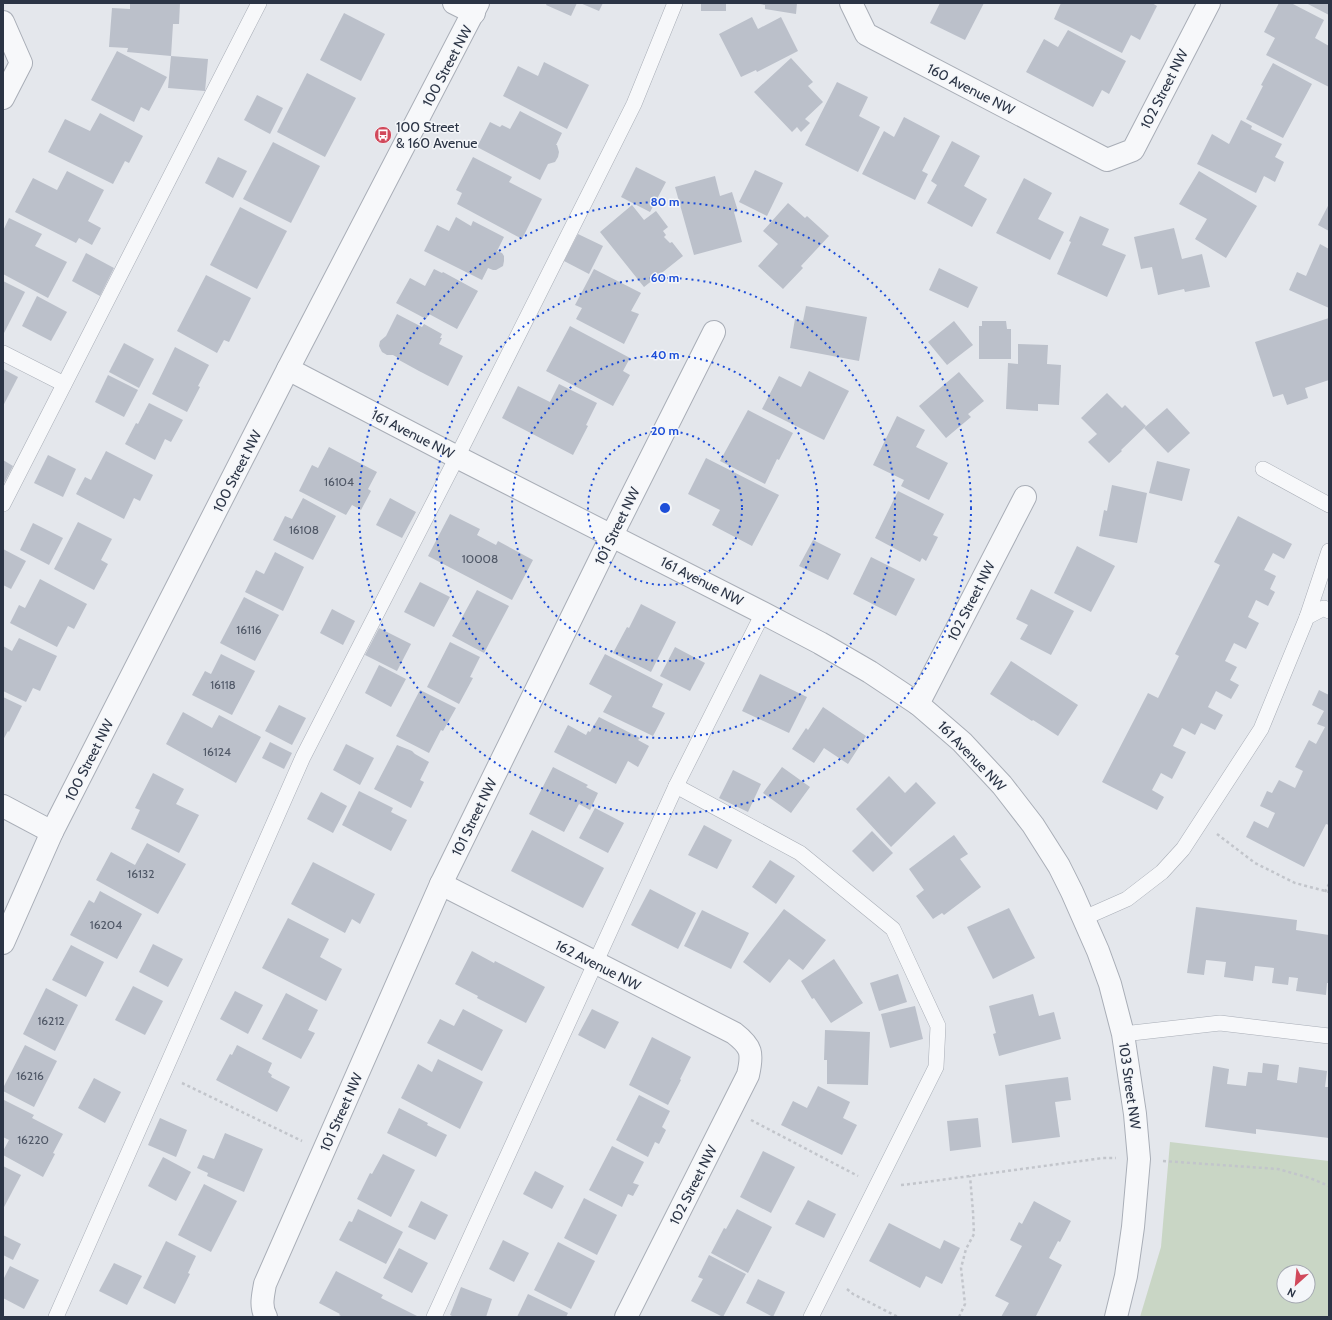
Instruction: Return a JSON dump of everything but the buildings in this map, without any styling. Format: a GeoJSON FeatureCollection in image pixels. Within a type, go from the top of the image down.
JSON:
{"type":"FeatureCollection","features":[{"type":"Feature","properties":{"kind":"street"},"geometry":{"type":"LineString","coordinates":[[454,3],[476,8]]}},
{"type":"Feature","properties":{"kind":"street","name":"160 Avenue NW"},"geometry":{"type":"LineString","coordinates":[[851,3],[866,34],[1107,160]]}},
{"type":"Feature","properties":{"kind":"street","name":"102 Street NW"},"geometry":{"type":"LineString","coordinates":[[1107,160],[1132,150],[1209,3]]}},
{"type":"Feature","properties":{"kind":"street","name":"100 Street NW"},"geometry":{"type":"LineString","coordinates":[[3,943],[52,832],[288,369],[476,8]]}},
{"type":"Feature","properties":{"kind":"street"},"geometry":{"type":"LineString","coordinates":[[3,22],[21,63],[3,98]]}},
{"type":"Feature","properties":{"kind":"street","name":"101 Street NW"},"geometry":{"type":"LineString","coordinates":[[265,1315],[262,1301],[266,1284],[441,884],[612,535],[714,332]]}},
{"type":"Feature","properties":{"kind":"street","name":"161 Avenue NW"},"geometry":{"type":"LineString","coordinates":[[288,369],[763,613],[820,643],[870,672],[918,704],[962,742],[1002,785],[1033,826],[1059,866]]}},
{"type":"Feature","properties":{"kind":"street","name":"102 Street NW"},"geometry":{"type":"LineString","coordinates":[[918,704],[1024,497]]}},
{"type":"Feature","properties":{"kind":"street"},"geometry":{"type":"LineString","coordinates":[[3,806],[52,832]]}},
{"type":"Feature","properties":{"kind":"street","name":"103 Street NW"},"geometry":{"type":"LineString","coordinates":[[1059,866],[1084,918],[1110,984],[1123,1034],[1135,1114],[1139,1159],[1133,1227],[1127,1269],[1116,1317]]}},
{"type":"Feature","properties":{"kind":"street","name":"162 Avenue NW"},"geometry":{"type":"LineString","coordinates":[[441,884],[734,1033],[741,1038],[751,1051]]}},
{"type":"Feature","properties":{"kind":"street","name":"102 Street NW"},"geometry":{"type":"LineString","coordinates":[[626,1317],[748,1075],[751,1063],[751,1051]]}},
{"type":"Feature","properties":{"kind":"lane"},"geometry":{"type":"LineString","coordinates":[[3,504],[259,3]]}},
{"type":"Feature","properties":{"kind":"lane"},"geometry":{"type":"LineString","coordinates":[[56,1317],[303,756],[457,457],[634,104],[676,3]]}},
{"type":"Feature","properties":{"kind":"lane"},"geometry":{"type":"LineString","coordinates":[[3,352],[64,384]]}},
{"type":"Feature","properties":{"kind":"lane"},"geometry":{"type":"LineString","coordinates":[[1264,469],[1329,505]]}},
{"type":"Feature","properties":{"kind":"lane"},"geometry":{"type":"LineString","coordinates":[[1084,918],[1127,899],[1162,872],[1183,849],[1201,822],[1261,729],[1306,617],[1329,550]]}},
{"type":"Feature","properties":{"kind":"lane"},"geometry":{"type":"LineString","coordinates":[[1306,617],[1324,608],[1329,611]]}},
{"type":"Feature","properties":{"kind":"lane"},"geometry":{"type":"LineString","coordinates":[[434,1317],[676,786],[763,613]]}},
{"type":"Feature","properties":{"kind":"lane"},"geometry":{"type":"LineString","coordinates":[[676,786],[800,853],[893,929],[938,1026],[936,1067],[811,1317]]}},
{"type":"Feature","properties":{"kind":"lane"},"geometry":{"type":"LineString","coordinates":[[1123,1034],[1220,1023],[1329,1036]]}},
{"type":"Feature","properties":{"kind":"path"},"geometry":{"type":"LineString","coordinates":[[1201,822],[1255,863],[1295,883],[1329,892]]}},
{"type":"Feature","properties":{"kind":"path"},"geometry":{"type":"LineString","coordinates":[[1325,892],[1329,884]]}},
{"type":"Feature","properties":{"kind":"path"},"geometry":{"type":"LineString","coordinates":[[163,1074],[324,1151]]}},
{"type":"Feature","properties":{"kind":"path"},"geometry":{"type":"LineString","coordinates":[[731,1110],[876,1186],[911,1184],[1103,1158],[1139,1159],[1278,1169],[1310,1178],[1329,1186]]}},
{"type":"Feature","properties":{"kind":"path"},"geometry":{"type":"LineString","coordinates":[[959,1317],[965,1304],[961,1268],[966,1249],[974,1234],[970,1176]]}},
{"type":"Feature","properties":{"kind":"path"},"geometry":{"type":"LineString","coordinates":[[832,1275],[853,1294],[898,1317]]}},
{"type":"Feature","properties":{"kind":"green space"},"geometry":{"type":"Polygon","coordinates":[[[1170,1142],[1329,1161],[1329,1317],[1140,1317],[1161,1247],[1170,1142]]]}},
{"type":"Feature","properties":{"kind":"place","name":"100 Street & 160 Avenue"},"geometry":{"type":"Point","coordinates":[383,135]}}]}
